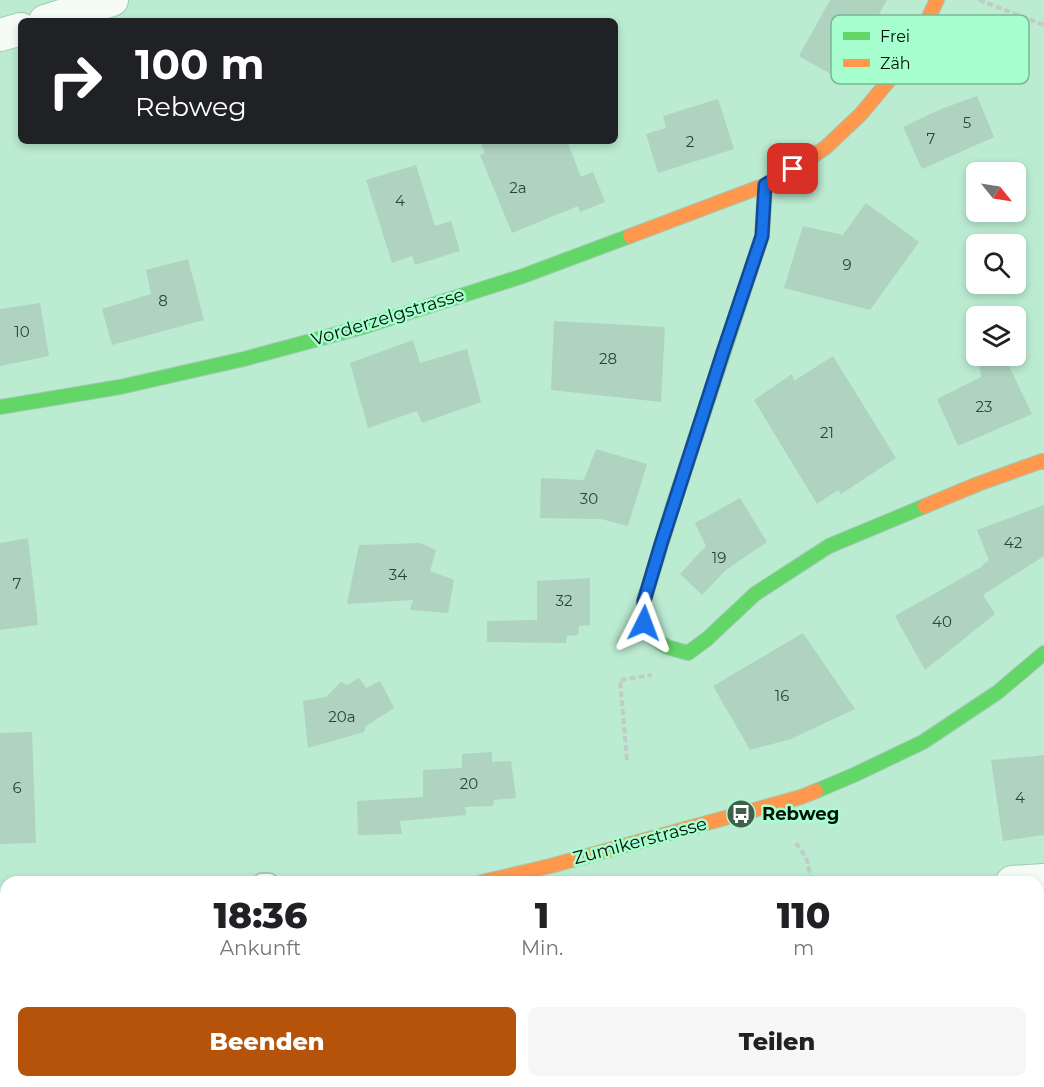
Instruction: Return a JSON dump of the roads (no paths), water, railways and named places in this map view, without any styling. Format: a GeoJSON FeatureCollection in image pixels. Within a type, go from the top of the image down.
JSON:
{"type":"FeatureCollection","features":[{"type":"Feature","properties":{"kind":"street"},"geometry":{"type":"LineString","coordinates":[[60,12],[112,0]]}},
{"type":"Feature","properties":{"kind":"street"},"geometry":{"type":"LineString","coordinates":[[930,15],[937,0]]}},
{"type":"Feature","properties":{"kind":"street"},"geometry":{"type":"LineString","coordinates":[[0,35],[18,30]]}},
{"type":"Feature","properties":{"kind":"street"},"geometry":{"type":"LineString","coordinates":[[886,84],[861,114],[825,148],[765,185],[762,236],[644,601],[644,623],[652,637],[667,647],[688,653],[707,639],[755,594],[829,546],[978,484],[1044,462]]}},
{"type":"Feature","properties":{"kind":"street","name":"Vorderzelgstrasse"},"geometry":{"type":"LineString","coordinates":[[0,407],[120,387],[244,359],[363,327],[523,276],[765,185]]}},
{"type":"Feature","properties":{"kind":"street","name":"Zumikerstrasse"},"geometry":{"type":"LineString","coordinates":[[531,876],[556,873],[801,797],[854,775],[923,742],[998,692],[1044,653]]}},
{"type":"Feature","properties":{"kind":"place","name":"Rebweg"},"geometry":{"type":"Point","coordinates":[741,814]}}]}
